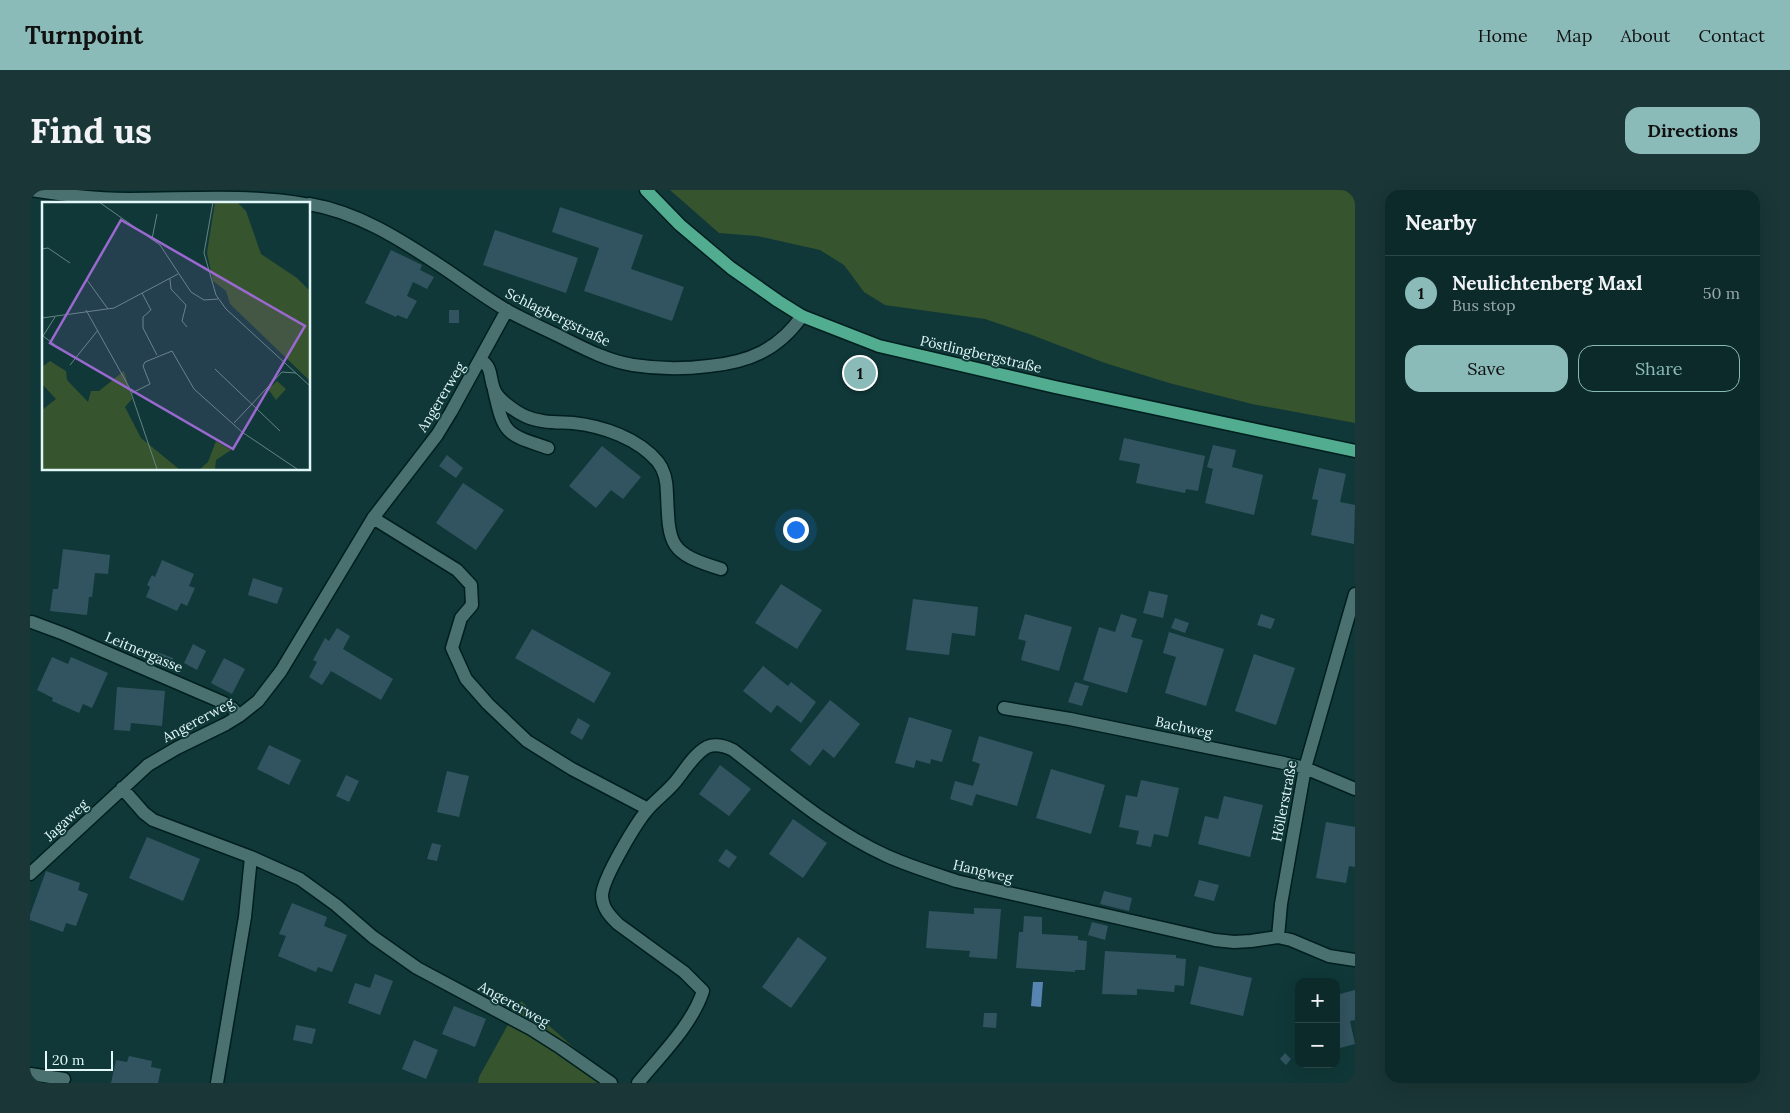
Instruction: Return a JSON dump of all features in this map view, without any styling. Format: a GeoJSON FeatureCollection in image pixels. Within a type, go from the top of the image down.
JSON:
{"type":"FeatureCollection","features":[{"type":"Feature","properties":{"kind":"main road","name":"Pöstlingbergstraße"},"geometry":{"type":"LineString","coordinates":[[646,190],[680,225],[731,268],[778,302],[802,316],[879,346],[1055,387],[1355,451]]}},
{"type":"Feature","properties":{"kind":"street"},"geometry":{"type":"LineString","coordinates":[[30,190],[88,197],[128,199],[258,194],[295,202]]}},
{"type":"Feature","properties":{"kind":"street","name":"Schlagbergstraße"},"geometry":{"type":"LineString","coordinates":[[310,204],[347,214],[379,228],[409,245],[507,310],[585,350],[633,365],[667,368],[732,364],[751,358],[784,339],[802,316]]}},
{"type":"Feature","properties":{"kind":"street","name":"Angererweg"},"geometry":{"type":"LineString","coordinates":[[507,310],[466,388],[437,435],[373,518],[282,671],[258,701],[240,716],[161,756],[122,788],[144,813],[153,820],[251,857],[300,879],[336,905],[373,937],[417,968],[531,1029],[612,1083]]}},
{"type":"Feature","properties":{"kind":"street"},"geometry":{"type":"LineString","coordinates":[[480,360],[485,363],[491,372],[501,419],[510,434],[548,448]]}},
{"type":"Feature","properties":{"kind":"street"},"geometry":{"type":"LineString","coordinates":[[494,390],[508,406],[526,417],[538,421],[576,424],[610,430],[646,451],[658,462],[664,471],[667,482],[671,538],[677,548],[684,555],[695,561],[721,569]]}},
{"type":"Feature","properties":{"kind":"street"},"geometry":{"type":"LineString","coordinates":[[373,518],[457,570],[471,585],[472,605],[461,618],[452,648],[466,679],[488,704],[527,741],[572,769],[648,809],[604,883],[603,905],[608,914],[618,924],[684,972],[703,992],[687,1023],[638,1083]]}},
{"type":"Feature","properties":{"kind":"street","name":"Höllerstraße"},"geometry":{"type":"LineString","coordinates":[[1278,937],[1284,885],[1305,768],[1355,594]]}},
{"type":"Feature","properties":{"kind":"street","name":"Leitnergasse"},"geometry":{"type":"LineString","coordinates":[[32,622],[224,703],[240,716]]}},
{"type":"Feature","properties":{"kind":"street","name":"Bachweg"},"geometry":{"type":"LineString","coordinates":[[1004,708],[1096,724],[1305,768],[1355,789]]}},
{"type":"Feature","properties":{"kind":"street","name":"Hangweg"},"geometry":{"type":"LineString","coordinates":[[648,809],[668,790],[699,753],[707,747],[715,745],[724,746],[733,750],[801,802],[855,839],[917,869],[956,880],[1215,940],[1234,942],[1278,937]]}},
{"type":"Feature","properties":{"kind":"street","name":"Jagaweg"},"geometry":{"type":"LineString","coordinates":[[30,874],[122,788]]}},
{"type":"Feature","properties":{"kind":"street"},"geometry":{"type":"LineString","coordinates":[[217,1083],[244,917],[251,857]]}},
{"type":"Feature","properties":{"kind":"street"},"geometry":{"type":"LineString","coordinates":[[1278,937],[1291,940],[1329,956],[1355,960]]}},
{"type":"Feature","properties":{"kind":"street"},"geometry":{"type":"LineString","coordinates":[[30,1074],[64,1079]]}},
{"type":"Feature","properties":{"kind":"green space"},"geometry":{"type":"Polygon","coordinates":[[[670,190],[1355,190],[1355,423],[1252,404],[1169,383],[1105,363],[985,319],[885,305],[864,292],[844,265],[820,250],[757,236],[719,233],[670,190]]]}},
{"type":"Feature","properties":{"kind":"green space"},"geometry":{"type":"Polygon","coordinates":[[[521,1001],[614,1083],[478,1083],[479,1077],[521,1001]]]}},
{"type":"Feature","properties":{"kind":"water"},"geometry":{"type":"Polygon","coordinates":[[[1033,982],[1043,982],[1041,1007],[1031,1006],[1033,982]]]}},
{"type":"Feature","properties":{"kind":"building"},"geometry":{"type":"Polygon","coordinates":[[[560,207],[643,235],[631,269],[684,287],[672,321],[584,291],[599,248],[552,232],[560,207]]]}},
{"type":"Feature","properties":{"kind":"building"},"geometry":{"type":"Polygon","coordinates":[[[495,230],[578,258],[566,293],[483,265],[495,230]]]}},
{"type":"Feature","properties":{"kind":"building"},"geometry":{"type":"Polygon","coordinates":[[[391,250],[422,265],[420,270],[434,277],[427,289],[413,282],[407,296],[417,301],[407,319],[397,315],[396,317],[365,303],[391,250]]]}},
{"type":"Feature","properties":{"kind":"building"},"geometry":{"type":"Polygon","coordinates":[[[449,310],[459,310],[459,323],[449,323],[449,310]]]}},
{"type":"Feature","properties":{"kind":"building"},"geometry":{"type":"Polygon","coordinates":[[[1124,438],[1205,456],[1198,491],[1186,489],[1185,493],[1136,483],[1140,464],[1119,460],[1124,438]]]}},
{"type":"Feature","properties":{"kind":"building"},"geometry":{"type":"Polygon","coordinates":[[[1213,445],[1236,450],[1232,467],[1263,475],[1254,515],[1205,503],[1213,469],[1207,467],[1213,445]]]}},
{"type":"Feature","properties":{"kind":"building"},"geometry":{"type":"Polygon","coordinates":[[[602,446],[641,477],[623,499],[611,490],[596,508],[569,486],[602,446]]]}},
{"type":"Feature","properties":{"kind":"building"},"geometry":{"type":"Polygon","coordinates":[[[447,455],[463,468],[456,478],[439,466],[447,455]]]}},
{"type":"Feature","properties":{"kind":"building"},"geometry":{"type":"Polygon","coordinates":[[[1319,468],[1346,474],[1340,502],[1355,505],[1354,544],[1311,535],[1318,500],[1312,499],[1319,468]]]}},
{"type":"Feature","properties":{"kind":"building"},"geometry":{"type":"Polygon","coordinates":[[[463,483],[504,510],[476,550],[436,523],[463,483]]]}},
{"type":"Feature","properties":{"kind":"building"},"geometry":{"type":"Polygon","coordinates":[[[63,549],[110,555],[108,574],[95,573],[92,597],[89,597],[87,615],[50,611],[53,589],[58,589],[63,549]]]}},
{"type":"Feature","properties":{"kind":"building"},"geometry":{"type":"Polygon","coordinates":[[[162,560],[194,574],[189,586],[195,588],[187,606],[181,603],[177,611],[146,597],[150,587],[147,585],[152,575],[155,577],[162,560]]]}},
{"type":"Feature","properties":{"kind":"building"},"geometry":{"type":"Polygon","coordinates":[[[253,578],[283,588],[277,604],[248,595],[253,578]]]}},
{"type":"Feature","properties":{"kind":"building"},"geometry":{"type":"Polygon","coordinates":[[[781,584],[822,610],[797,649],[755,623],[781,584]]]}},
{"type":"Feature","properties":{"kind":"building"},"geometry":{"type":"Polygon","coordinates":[[[1149,591],[1168,595],[1163,618],[1143,613],[1149,591]]]}},
{"type":"Feature","properties":{"kind":"building"},"geometry":{"type":"Polygon","coordinates":[[[913,599],[978,607],[975,636],[952,633],[949,655],[906,650],[913,599]]]}},
{"type":"Feature","properties":{"kind":"building"},"geometry":{"type":"Polygon","coordinates":[[[1025,614],[1072,627],[1059,671],[1021,660],[1026,641],[1018,639],[1025,614]]]}},
{"type":"Feature","properties":{"kind":"building"},"geometry":{"type":"Polygon","coordinates":[[[1121,614],[1137,619],[1131,637],[1143,640],[1127,693],[1083,680],[1099,627],[1115,632],[1121,614]]]}},
{"type":"Feature","properties":{"kind":"building"},"geometry":{"type":"Polygon","coordinates":[[[1261,614],[1275,619],[1271,629],[1257,625],[1261,614]]]}},
{"type":"Feature","properties":{"kind":"building"},"geometry":{"type":"Polygon","coordinates":[[[1175,618],[1189,623],[1185,633],[1171,628],[1175,618]]]}},
{"type":"Feature","properties":{"kind":"building"},"geometry":{"type":"Polygon","coordinates":[[[337,628],[350,636],[343,649],[393,679],[381,700],[331,671],[322,685],[309,677],[317,662],[313,660],[325,638],[329,641],[337,628]]]}},
{"type":"Feature","properties":{"kind":"building"},"geometry":{"type":"Polygon","coordinates":[[[532,629],[611,673],[594,703],[515,658],[532,629]]]}},
{"type":"Feature","properties":{"kind":"building"},"geometry":{"type":"Polygon","coordinates":[[[1169,632],[1224,649],[1206,706],[1165,693],[1176,657],[1163,653],[1169,632]]]}},
{"type":"Feature","properties":{"kind":"building"},"geometry":{"type":"Polygon","coordinates":[[[193,644],[206,651],[197,670],[184,663],[193,644]]]}},
{"type":"Feature","properties":{"kind":"building"},"geometry":{"type":"Polygon","coordinates":[[[157,652],[173,658],[169,667],[153,660],[157,652]]]}},
{"type":"Feature","properties":{"kind":"building"},"geometry":{"type":"Polygon","coordinates":[[[1254,654],[1295,668],[1276,725],[1235,711],[1254,654]]]}},
{"type":"Feature","properties":{"kind":"building"},"geometry":{"type":"Polygon","coordinates":[[[52,657],[68,664],[71,657],[108,673],[92,708],[83,704],[79,713],[52,701],[53,698],[37,690],[52,657]]]}},
{"type":"Feature","properties":{"kind":"building"},"geometry":{"type":"Polygon","coordinates":[[[224,658],[245,669],[232,694],[211,683],[224,658]]]}},
{"type":"Feature","properties":{"kind":"building"},"geometry":{"type":"Polygon","coordinates":[[[763,666],[788,686],[791,682],[816,702],[801,723],[777,705],[771,713],[743,691],[763,666]]]}},
{"type":"Feature","properties":{"kind":"building"},"geometry":{"type":"Polygon","coordinates":[[[1075,682],[1089,686],[1082,706],[1068,702],[1075,682]]]}},
{"type":"Feature","properties":{"kind":"building"},"geometry":{"type":"Polygon","coordinates":[[[117,687],[165,691],[162,726],[131,723],[130,731],[114,730],[117,687]]]}},
{"type":"Feature","properties":{"kind":"building"},"geometry":{"type":"Polygon","coordinates":[[[830,700],[860,724],[834,758],[823,749],[810,766],[790,750],[830,700]]]}},
{"type":"Feature","properties":{"kind":"building"},"geometry":{"type":"Polygon","coordinates":[[[909,717],[952,730],[942,762],[931,759],[930,764],[916,760],[914,768],[895,763],[909,717]]]}},
{"type":"Feature","properties":{"kind":"building"},"geometry":{"type":"Polygon","coordinates":[[[578,718],[590,725],[582,740],[570,733],[578,718]]]}},
{"type":"Feature","properties":{"kind":"building"},"geometry":{"type":"Polygon","coordinates":[[[979,736],[1033,752],[1017,806],[976,794],[972,806],[950,799],[955,781],[973,786],[980,764],[972,761],[979,736]]]}},
{"type":"Feature","properties":{"kind":"building"},"geometry":{"type":"Polygon","coordinates":[[[269,745],[301,760],[289,785],[257,769],[269,745]]]}},
{"type":"Feature","properties":{"kind":"building"},"geometry":{"type":"Polygon","coordinates":[[[720,765],[751,789],[729,816],[699,794],[720,765]]]}},
{"type":"Feature","properties":{"kind":"building"},"geometry":{"type":"Polygon","coordinates":[[[1051,769],[1105,785],[1091,834],[1036,818],[1051,769]]]}},
{"type":"Feature","properties":{"kind":"building"},"geometry":{"type":"Polygon","coordinates":[[[447,771],[469,776],[459,817],[437,812],[447,771]]]}},
{"type":"Feature","properties":{"kind":"building"},"geometry":{"type":"Polygon","coordinates":[[[346,775],[359,781],[349,802],[336,796],[346,775]]]}},
{"type":"Feature","properties":{"kind":"building"},"geometry":{"type":"Polygon","coordinates":[[[1141,780],[1179,788],[1168,837],[1154,834],[1151,847],[1136,844],[1139,831],[1119,827],[1126,795],[1137,797],[1141,780]]]}},
{"type":"Feature","properties":{"kind":"building"},"geometry":{"type":"Polygon","coordinates":[[[1224,796],[1263,805],[1250,857],[1198,844],[1205,816],[1218,819],[1224,796]]]}},
{"type":"Feature","properties":{"kind":"building"},"geometry":{"type":"Polygon","coordinates":[[[793,819],[827,843],[803,878],[769,854],[793,819]]]}},
{"type":"Feature","properties":{"kind":"building"},"geometry":{"type":"Polygon","coordinates":[[[1326,822],[1355,827],[1355,867],[1349,866],[1346,883],[1316,878],[1326,822]]]}},
{"type":"Feature","properties":{"kind":"building"},"geometry":{"type":"Polygon","coordinates":[[[147,837],[200,859],[183,901],[129,878],[147,837]]]}},
{"type":"Feature","properties":{"kind":"building"},"geometry":{"type":"Polygon","coordinates":[[[432,843],[441,845],[437,861],[427,859],[432,843]]]}},
{"type":"Feature","properties":{"kind":"building"},"geometry":{"type":"Polygon","coordinates":[[[726,849],[737,857],[729,868],[718,861],[726,849]]]}},
{"type":"Feature","properties":{"kind":"building"},"geometry":{"type":"Polygon","coordinates":[[[46,871],[80,883],[78,890],[88,894],[76,926],[66,923],[63,932],[30,920],[30,915],[46,871]]]}},
{"type":"Feature","properties":{"kind":"building"},"geometry":{"type":"Polygon","coordinates":[[[1199,880],[1219,885],[1214,901],[1194,896],[1199,880]]]}},
{"type":"Feature","properties":{"kind":"building"},"geometry":{"type":"Polygon","coordinates":[[[1104,891],[1132,898],[1129,911],[1100,904],[1104,891]]]}},
{"type":"Feature","properties":{"kind":"building"},"geometry":{"type":"Polygon","coordinates":[[[292,903],[327,917],[324,926],[347,935],[332,972],[318,967],[316,972],[278,956],[286,936],[279,934],[292,903]]]}},
{"type":"Feature","properties":{"kind":"building"},"geometry":{"type":"Polygon","coordinates":[[[974,908],[1001,909],[997,959],[969,957],[970,951],[926,948],[929,911],[974,914],[974,908]]]}},
{"type":"Feature","properties":{"kind":"building"},"geometry":{"type":"Polygon","coordinates":[[[1024,916],[1042,917],[1042,934],[1078,936],[1078,940],[1087,941],[1085,970],[1075,970],[1075,972],[1016,968],[1019,932],[1023,932],[1024,916]]]}},
{"type":"Feature","properties":{"kind":"building"},"geometry":{"type":"Polygon","coordinates":[[[1092,922],[1108,926],[1105,940],[1088,935],[1092,922]]]}},
{"type":"Feature","properties":{"kind":"building"},"geometry":{"type":"Polygon","coordinates":[[[798,937],[827,958],[791,1008],[762,987],[798,937]]]}},
{"type":"Feature","properties":{"kind":"building"},"geometry":{"type":"Polygon","coordinates":[[[1105,951],[1176,955],[1176,958],[1186,959],[1184,986],[1175,985],[1174,992],[1137,989],[1137,995],[1102,994],[1105,951]]]}},
{"type":"Feature","properties":{"kind":"building"},"geometry":{"type":"Polygon","coordinates":[[[1199,966],[1252,978],[1243,1016],[1190,1004],[1199,966]]]}},
{"type":"Feature","properties":{"kind":"building"},"geometry":{"type":"Polygon","coordinates":[[[375,974],[393,981],[380,1015],[348,1003],[355,983],[370,988],[375,974]]]}},
{"type":"Feature","properties":{"kind":"building"},"geometry":{"type":"Polygon","coordinates":[[[1355,990],[1355,1020],[1350,1021],[1355,1044],[1340,1048],[1340,1023],[1340,994],[1355,990]]]}},
{"type":"Feature","properties":{"kind":"building"},"geometry":{"type":"Polygon","coordinates":[[[454,1006],[486,1019],[475,1047],[442,1034],[454,1006]]]}},
{"type":"Feature","properties":{"kind":"building"},"geometry":{"type":"Polygon","coordinates":[[[984,1013],[997,1013],[996,1028],[983,1027],[984,1013]]]}},
{"type":"Feature","properties":{"kind":"building"},"geometry":{"type":"Polygon","coordinates":[[[296,1025],[316,1029],[312,1044],[293,1040],[296,1025]]]}},
{"type":"Feature","properties":{"kind":"building"},"geometry":{"type":"Polygon","coordinates":[[[414,1040],[438,1050],[426,1079],[402,1069],[414,1040]]]}},
{"type":"Feature","properties":{"kind":"building"},"geometry":{"type":"Polygon","coordinates":[[[1285,1053],[1291,1059],[1286,1065],[1280,1059],[1285,1053]]]}},
{"type":"Feature","properties":{"kind":"building"},"geometry":{"type":"Polygon","coordinates":[[[129,1056],[152,1061],[151,1067],[161,1069],[158,1083],[111,1083],[116,1060],[127,1062],[129,1056]]]}},
{"type":"Feature","properties":{"kind":"place","name":"Neulichtenberg Maxl"},"geometry":{"type":"Point","coordinates":[860,373]}}]}
